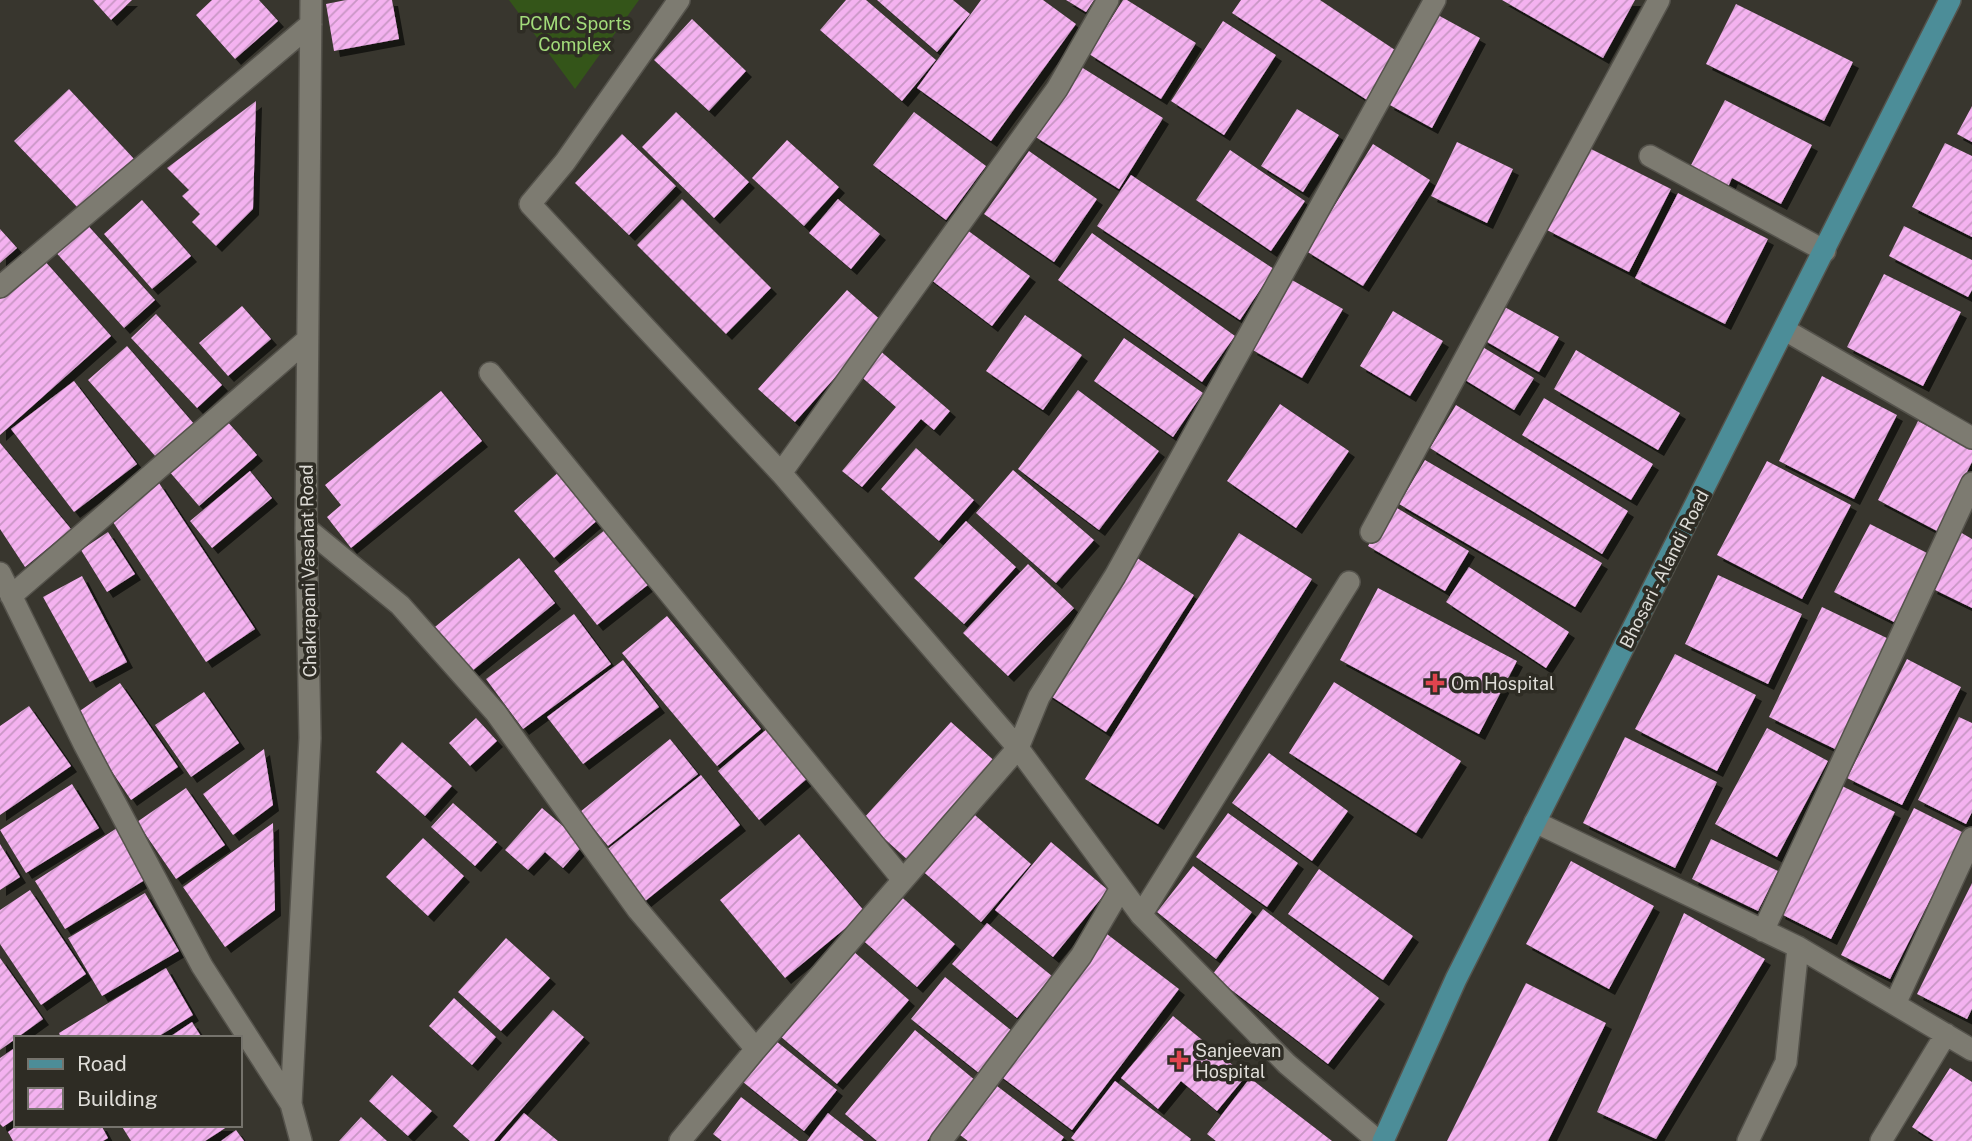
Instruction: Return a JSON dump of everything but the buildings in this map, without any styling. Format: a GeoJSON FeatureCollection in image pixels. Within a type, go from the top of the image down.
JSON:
{"type":"FeatureCollection","features":[{"type":"Feature","properties":{"kind":"main road","name":"Bhosari - Alandi Road"},"geometry":{"type":"LineString","coordinates":[[1380,1141],[1456,979],[1951,0]]}},
{"type":"Feature","properties":{"kind":"street","name":"Chakrapani Vasahat Road"},"geometry":{"type":"LineString","coordinates":[[301,1141],[291,1104],[310,738],[306,528],[311,0]]}},
{"type":"Feature","properties":{"kind":"street"},"geometry":{"type":"LineString","coordinates":[[679,0],[565,162],[530,204],[781,473],[1018,748],[1141,915],[1287,1064],[1380,1141]]}},
{"type":"Feature","properties":{"kind":"street"},"geometry":{"type":"LineString","coordinates":[[781,473],[1056,89],[1108,0]]}},
{"type":"Feature","properties":{"kind":"street"},"geometry":{"type":"LineString","coordinates":[[680,1141],[756,1049],[1018,748],[1040,697],[1115,576],[1435,0]]}},
{"type":"Feature","properties":{"kind":"street"},"geometry":{"type":"LineString","coordinates":[[1371,532],[1659,0]]}},
{"type":"Feature","properties":{"kind":"street"},"geometry":{"type":"LineString","coordinates":[[0,287],[311,24]]}},
{"type":"Feature","properties":{"kind":"street"},"geometry":{"type":"LineString","coordinates":[[1650,156],[1825,251]]}},
{"type":"Feature","properties":{"kind":"street"},"geometry":{"type":"LineString","coordinates":[[1785,330],[1972,438]]}},
{"type":"Feature","properties":{"kind":"street"},"geometry":{"type":"LineString","coordinates":[[11,596],[307,340]]}},
{"type":"Feature","properties":{"kind":"street"},"geometry":{"type":"LineString","coordinates":[[490,373],[903,880]]}},
{"type":"Feature","properties":{"kind":"street"},"geometry":{"type":"LineString","coordinates":[[1763,931],[1972,483]]}},
{"type":"Feature","properties":{"kind":"street"},"geometry":{"type":"LineString","coordinates":[[306,528],[400,605],[496,713],[638,910],[756,1049]]}},
{"type":"Feature","properties":{"kind":"street"},"geometry":{"type":"LineString","coordinates":[[0,573],[84,744],[202,966],[291,1104]]}},
{"type":"Feature","properties":{"kind":"street"},"geometry":{"type":"LineString","coordinates":[[1141,915],[1349,582]]}},
{"type":"Feature","properties":{"kind":"street"},"geometry":{"type":"LineString","coordinates":[[1535,822],[1798,947],[1972,1050]]}},
{"type":"Feature","properties":{"kind":"street"},"geometry":{"type":"LineString","coordinates":[[1895,1004],[1972,838]]}},
{"type":"Feature","properties":{"kind":"street"},"geometry":{"type":"LineString","coordinates":[[941,1141],[1081,956],[1121,888]]}},
{"type":"Feature","properties":{"kind":"street"},"geometry":{"type":"LineString","coordinates":[[1748,1141],[1786,1062],[1798,947]]}},
{"type":"Feature","properties":{"kind":"street"},"geometry":{"type":"LineString","coordinates":[[1881,1141],[1946,1034]]}},
{"type":"Feature","properties":{"kind":"green space","name":"PCMC Sports Complex"},"geometry":{"type":"Polygon","coordinates":[[[509,0],[639,0],[575,89],[509,0]]]}},
{"type":"Feature","properties":{"kind":"place","name":"Om Hospital"},"geometry":{"type":"Point","coordinates":[1435,683]}},
{"type":"Feature","properties":{"kind":"place","name":"Sanjeevan Hospital"},"geometry":{"type":"Point","coordinates":[1179,1060]}}]}
